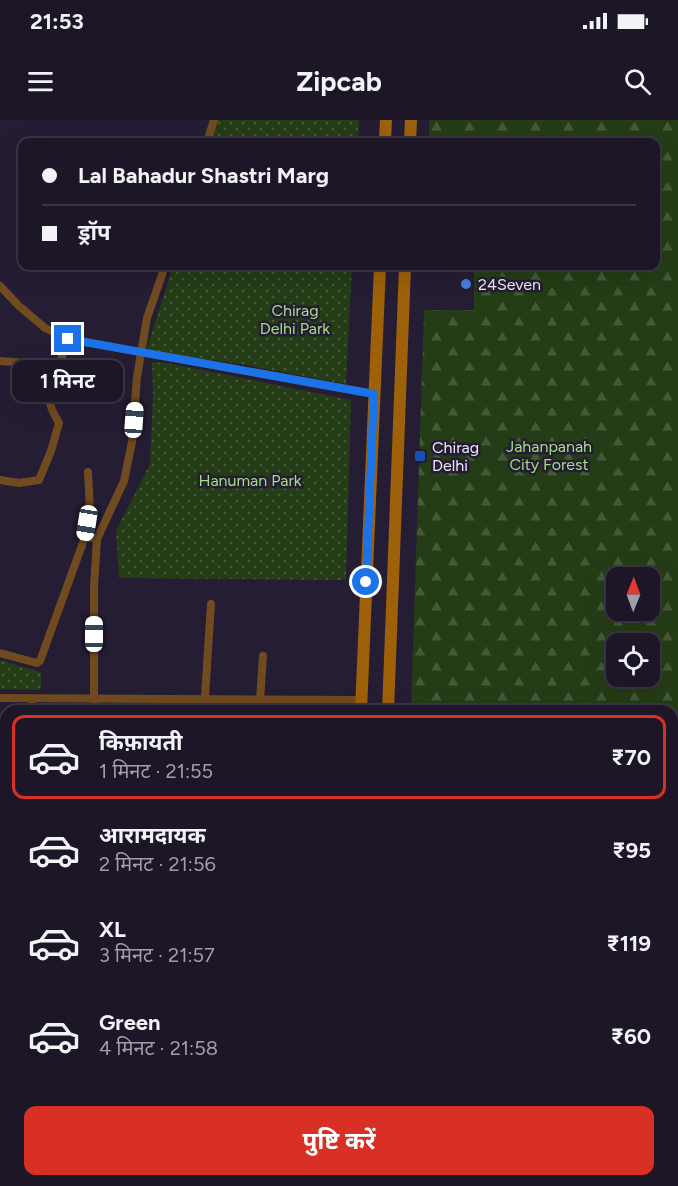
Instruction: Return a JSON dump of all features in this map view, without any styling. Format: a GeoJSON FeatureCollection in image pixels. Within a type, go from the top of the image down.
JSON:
{"type":"FeatureCollection","features":[{"type":"Feature","properties":{"kind":"main road"},"geometry":{"type":"LineString","coordinates":[[385,138],[386,120]]}},
{"type":"Feature","properties":{"kind":"main road"},"geometry":{"type":"LineString","coordinates":[[410,138],[411,120]]}},
{"type":"Feature","properties":{"kind":"main road"},"geometry":{"type":"LineString","coordinates":[[361,705],[380,270]]}},
{"type":"Feature","properties":{"kind":"main road"},"geometry":{"type":"LineString","coordinates":[[388,705],[405,270]]}},
{"type":"Feature","properties":{"kind":"street"},"geometry":{"type":"LineString","coordinates":[[208,138],[214,120]]}},
{"type":"Feature","properties":{"kind":"street"},"geometry":{"type":"LineString","coordinates":[[94,705],[94,587],[97,539],[124,481],[132,442],[137,377],[147,318],[164,270]]}},
{"type":"Feature","properties":{"kind":"street"},"geometry":{"type":"LineString","coordinates":[[0,286],[45,328],[68,339],[374,394]]}},
{"type":"Feature","properties":{"kind":"street"},"geometry":{"type":"LineString","coordinates":[[0,480],[19,483],[39,480],[59,423],[49,406],[49,398],[68,339]]}},
{"type":"Feature","properties":{"kind":"street"},"geometry":{"type":"LineString","coordinates":[[0,361],[59,365]]}},
{"type":"Feature","properties":{"kind":"street"},"geometry":{"type":"LineString","coordinates":[[0,653],[40,662],[85,537],[90,510],[88,472]]}},
{"type":"Feature","properties":{"kind":"street"},"geometry":{"type":"LineString","coordinates":[[85,537],[97,539]]}},
{"type":"Feature","properties":{"kind":"street"},"geometry":{"type":"LineString","coordinates":[[204,705],[211,604]]}},
{"type":"Feature","properties":{"kind":"street"},"geometry":{"type":"LineString","coordinates":[[260,700],[263,656]]}},
{"type":"Feature","properties":{"kind":"street"},"geometry":{"type":"LineString","coordinates":[[0,698],[328,700],[356,705]]}},
{"type":"Feature","properties":{"kind":"street"},"geometry":{"type":"LineString","coordinates":[[31,698],[32,705]]}},
{"type":"Feature","properties":{"kind":"street"},"geometry":{"type":"LineString","coordinates":[[328,700],[328,705]]}},
{"type":"Feature","properties":{"kind":"green space"},"geometry":{"type":"Polygon","coordinates":[[[216,120],[359,120],[358,138],[211,138],[216,120]]]}},
{"type":"Feature","properties":{"kind":"green space","name":"Jahanpanah City Forest"},"geometry":{"type":"Polygon","coordinates":[[[429,120],[678,120],[678,705],[411,705],[424,310],[474,310],[474,270],[660,270],[660,138],[429,138],[429,120]]]}},
{"type":"Feature","properties":{"kind":"green space","name":"Chirag Delhi Park"},"geometry":{"type":"Polygon","coordinates":[[[172,270],[352,270],[346,384],[240,364],[146,351],[172,270]]]}},
{"type":"Feature","properties":{"kind":"green space","name":"Hanuman Park"},"geometry":{"type":"Polygon","coordinates":[[[152,362],[168,363],[351,400],[346,580],[119,578],[116,531],[150,464],[152,362]]]}},
{"type":"Feature","properties":{"kind":"green space"},"geometry":{"type":"Polygon","coordinates":[[[0,660],[41,672],[41,690],[0,689],[0,660]]]}},
{"type":"Feature","properties":{"kind":"place","name":"24Seven"},"geometry":{"type":"Point","coordinates":[466,284]}},
{"type":"Feature","properties":{"kind":"place","name":"Chirag Delhi"},"geometry":{"type":"Point","coordinates":[420,456]}},
{"type":"Feature","properties":{"kind":"route"},"geometry":{"type":"LineString","coordinates":[[68,339],[374,394],[366,582]]}}]}
